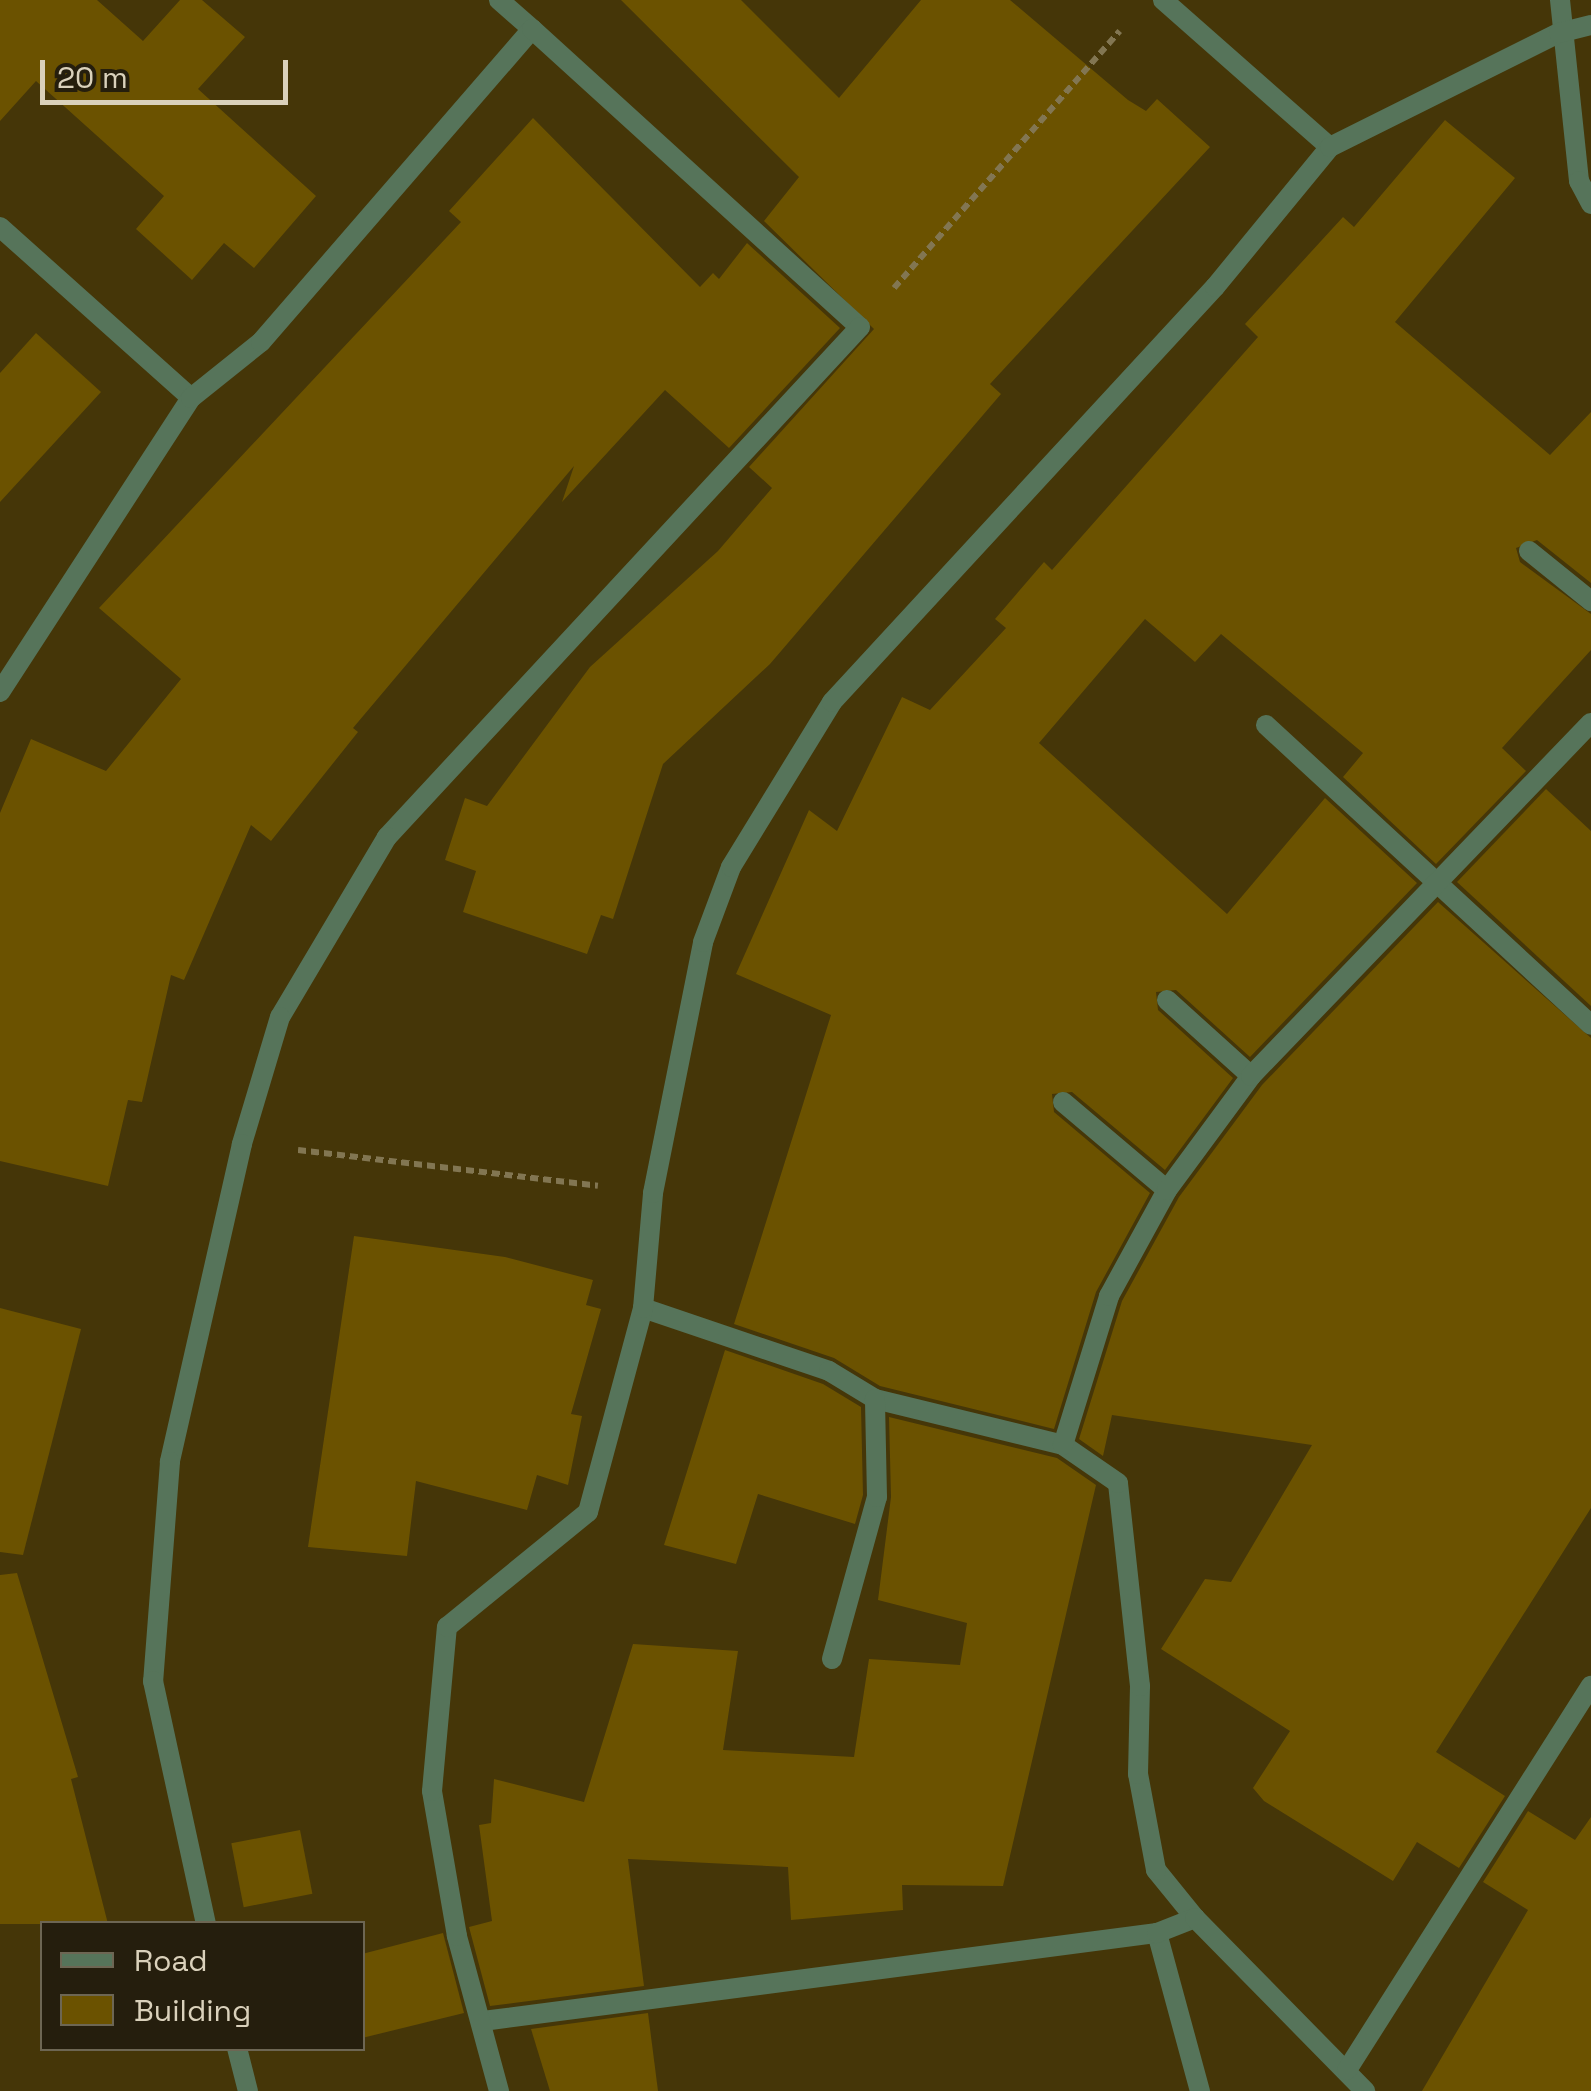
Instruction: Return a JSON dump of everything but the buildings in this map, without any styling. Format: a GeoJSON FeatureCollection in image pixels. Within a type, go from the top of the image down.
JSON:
{"type":"FeatureCollection","features":[{"type":"Feature","properties":{"kind":"street"},"geometry":{"type":"LineString","coordinates":[[205,1921],[153,1681],[170,1462],[242,1144],[280,1018],[388,836],[860,326],[499,0]]}},
{"type":"Feature","properties":{"kind":"street"},"geometry":{"type":"LineString","coordinates":[[1162,0],[1330,147]]}},
{"type":"Feature","properties":{"kind":"street"},"geometry":{"type":"LineString","coordinates":[[1560,0],[1558,33],[1579,181],[1591,204]]}},
{"type":"Feature","properties":{"kind":"street"},"geometry":{"type":"LineString","coordinates":[[500,2091],[457,1936],[432,1790],[447,1628],[588,1512],[643,1308],[653,1193],[703,942],[731,867],[832,702],[1215,287],[1330,147],[1558,33],[1591,25]]}},
{"type":"Feature","properties":{"kind":"street"},"geometry":{"type":"LineString","coordinates":[[0,692],[191,398],[261,342],[532,29]]}},
{"type":"Feature","properties":{"kind":"street"},"geometry":{"type":"LineString","coordinates":[[0,227],[191,398]]}},
{"type":"Feature","properties":{"kind":"street"},"geometry":{"type":"LineString","coordinates":[[1530,552],[1591,601]]}},
{"type":"Feature","properties":{"kind":"street"},"geometry":{"type":"LineString","coordinates":[[1063,1445],[1109,1296],[1167,1190],[1251,1076],[1432,882],[1591,723]]}},
{"type":"Feature","properties":{"kind":"street"},"geometry":{"type":"LineString","coordinates":[[1266,726],[1591,1025]]}},
{"type":"Feature","properties":{"kind":"street"},"geometry":{"type":"LineString","coordinates":[[1167,1000],[1251,1076]]}},
{"type":"Feature","properties":{"kind":"street"},"geometry":{"type":"LineString","coordinates":[[1063,1102],[1167,1190]]}},
{"type":"Feature","properties":{"kind":"street"},"geometry":{"type":"LineString","coordinates":[[643,1308],[830,1371],[876,1398],[1063,1445],[1118,1484],[1140,1686],[1138,1774],[1156,1870],[1195,1918],[1365,2091]]}},
{"type":"Feature","properties":{"kind":"street"},"geometry":{"type":"LineString","coordinates":[[832,1659],[876,1497],[876,1398]]}},
{"type":"Feature","properties":{"kind":"street"},"geometry":{"type":"LineString","coordinates":[[1346,2070],[1591,1686]]}},
{"type":"Feature","properties":{"kind":"street"},"geometry":{"type":"LineString","coordinates":[[483,2021],[1157,1933],[1195,1918]]}},
{"type":"Feature","properties":{"kind":"street"},"geometry":{"type":"LineString","coordinates":[[1157,1933],[1200,2091]]}},
{"type":"Feature","properties":{"kind":"street"},"geometry":{"type":"LineString","coordinates":[[238,2051],[248,2091]]}},
{"type":"Feature","properties":{"kind":"path"},"geometry":{"type":"LineString","coordinates":[[860,326],[1134,15]]}},
{"type":"Feature","properties":{"kind":"path"},"geometry":{"type":"LineString","coordinates":[[242,1144],[653,1193]]}}]}
